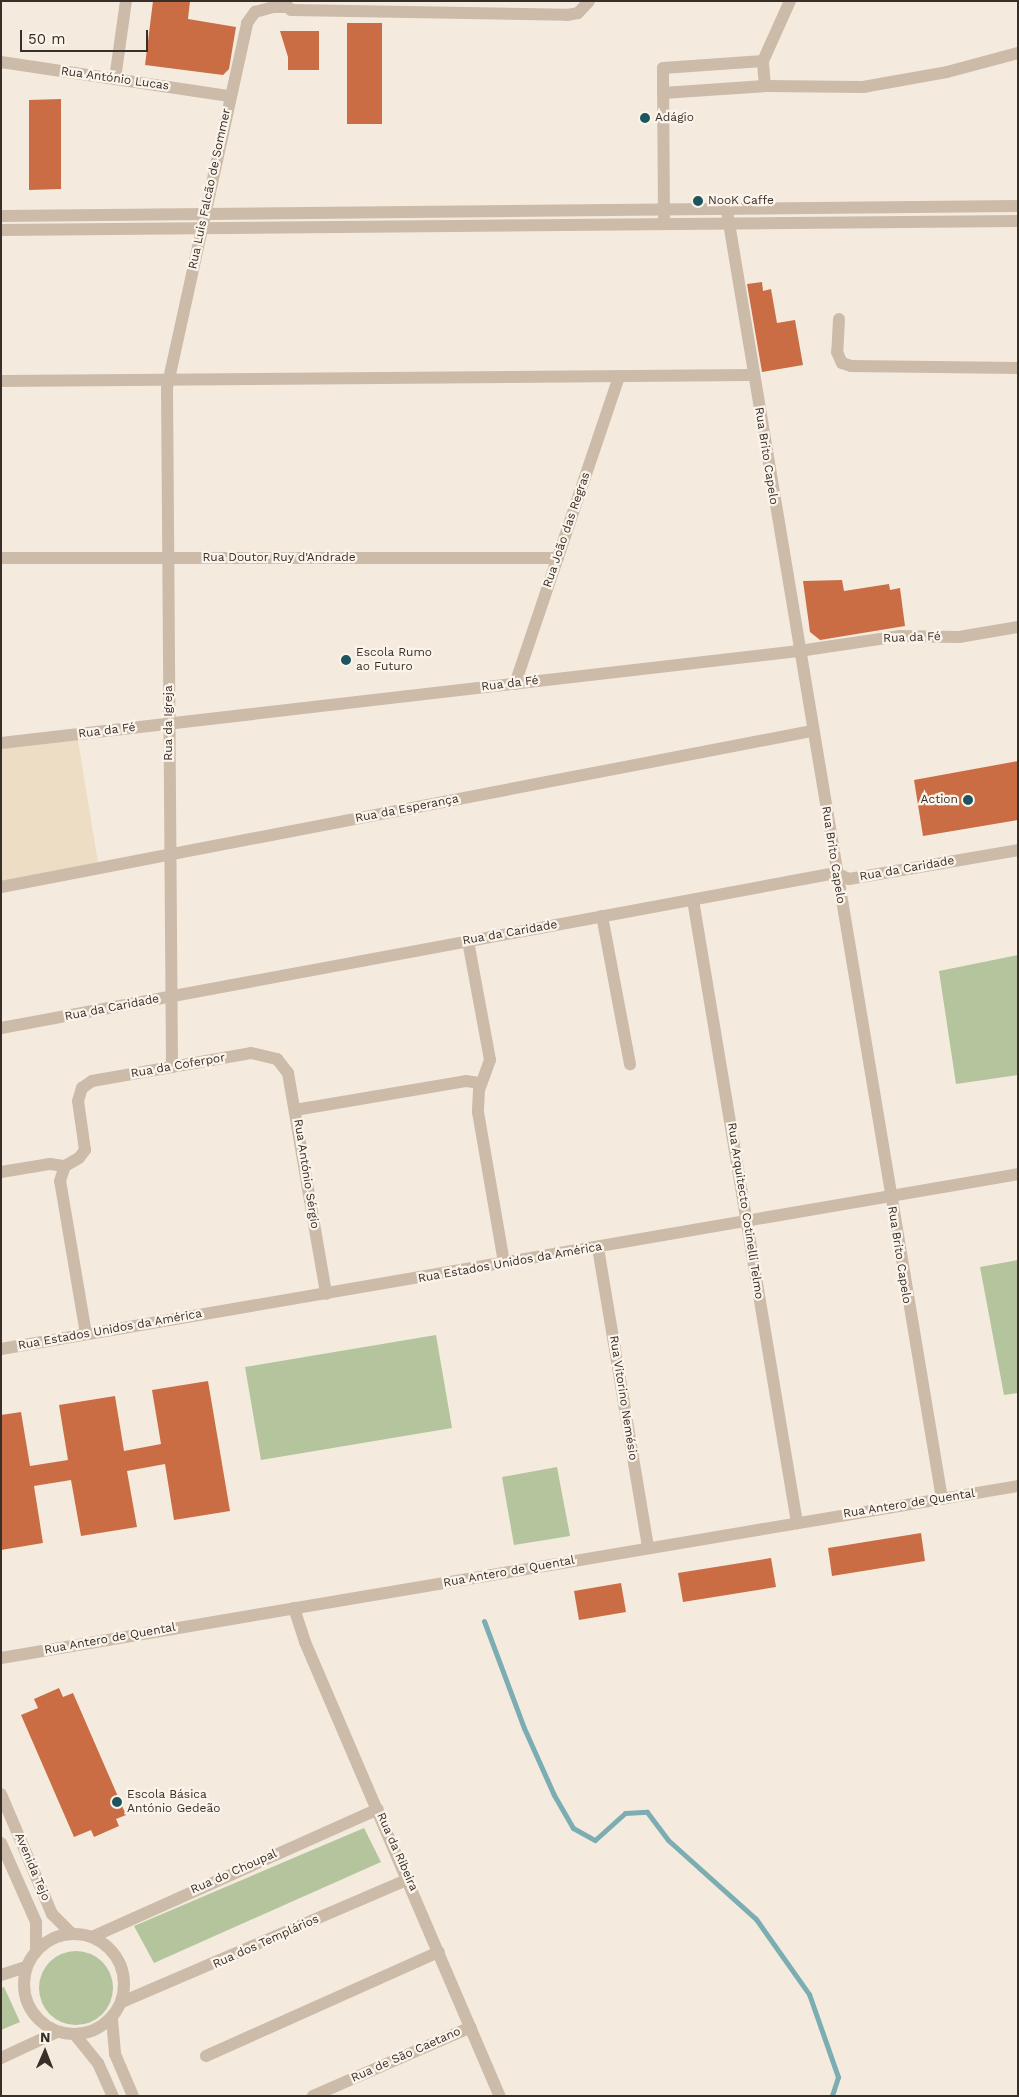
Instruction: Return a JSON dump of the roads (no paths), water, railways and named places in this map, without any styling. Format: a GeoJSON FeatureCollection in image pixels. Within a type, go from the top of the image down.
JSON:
{"type":"FeatureCollection","features":[{"type":"Feature","properties":{"kind":"street"},"geometry":{"type":"LineString","coordinates":[[115,79],[126,1]]}},
{"type":"Feature","properties":{"kind":"street"},"geometry":{"type":"LineString","coordinates":[[254,7],[288,7],[291,10],[442,7],[572,15],[582,10],[589,1]]}},
{"type":"Feature","properties":{"kind":"street"},"geometry":{"type":"LineString","coordinates":[[764,86],[763,61],[790,1]]}},
{"type":"Feature","properties":{"kind":"street","name":"Rua Luis Falcão de Sommer"},"geometry":{"type":"LineString","coordinates":[[169,380],[206,215],[244,29],[254,7]]}},
{"type":"Feature","properties":{"kind":"street"},"geometry":{"type":"LineString","coordinates":[[663,93],[764,86],[863,87],[947,72],[1018,53]]}},
{"type":"Feature","properties":{"kind":"street"},"geometry":{"type":"LineString","coordinates":[[664,226],[663,68],[763,61]]}},
{"type":"Feature","properties":{"kind":"street","name":"Rua António Lucas"},"geometry":{"type":"LineString","coordinates":[[1,62],[229,96]]}},
{"type":"Feature","properties":{"kind":"street"},"geometry":{"type":"LineString","coordinates":[[1,216],[664,212],[1018,206]]}},
{"type":"Feature","properties":{"kind":"street","name":"Rua Brito Capelo"},"geometry":{"type":"LineString","coordinates":[[727,211],[727,225],[942,1499]]}},
{"type":"Feature","properties":{"kind":"street"},"geometry":{"type":"LineString","coordinates":[[1,230],[664,226],[1018,221]]}},
{"type":"Feature","properties":{"kind":"street"},"geometry":{"type":"LineString","coordinates":[[838,320],[837,352],[842,363],[851,366],[1018,368]]}},
{"type":"Feature","properties":{"kind":"street"},"geometry":{"type":"LineString","coordinates":[[1,381],[753,375]]}},
{"type":"Feature","properties":{"kind":"street","name":"Rua João das Regras"},"geometry":{"type":"LineString","coordinates":[[515,684],[619,376]]}},
{"type":"Feature","properties":{"kind":"street","name":"Rua da Igreja"},"geometry":{"type":"LineString","coordinates":[[169,380],[168,558],[172,1067]]}},
{"type":"Feature","properties":{"kind":"street","name":"Rua Doutor Ruy d'Andrade"},"geometry":{"type":"LineString","coordinates":[[1,558],[558,558]]}},
{"type":"Feature","properties":{"kind":"street","name":"Rua da Fé"},"geometry":{"type":"LineString","coordinates":[[1,743],[799,651],[899,636],[959,637],[1018,627]]}},
{"type":"Feature","properties":{"kind":"street","name":"Rua da Esperança"},"geometry":{"type":"LineString","coordinates":[[1,887],[812,731]]}},
{"type":"Feature","properties":{"kind":"street","name":"Rua da Caridade"},"geometry":{"type":"LineString","coordinates":[[1,1028],[836,873],[849,879],[1018,850]]}},
{"type":"Feature","properties":{"kind":"street","name":"Rua Arquitecto Cotinelli Telmo"},"geometry":{"type":"LineString","coordinates":[[693,900],[797,1523]]}},
{"type":"Feature","properties":{"kind":"street"},"geometry":{"type":"LineString","coordinates":[[602,916],[630,1064]]}},
{"type":"Feature","properties":{"kind":"street"},"geometry":{"type":"LineString","coordinates":[[468,941],[490,1056],[481,1083],[478,1112],[504,1263]]}},
{"type":"Feature","properties":{"kind":"street","name":"Rua da Coferpor"},"geometry":{"type":"LineString","coordinates":[[65,1166],[85,1150],[78,1101],[82,1088],[92,1081],[260,1053],[277,1059]]}},
{"type":"Feature","properties":{"kind":"street","name":"Rua António Sérgio"},"geometry":{"type":"LineString","coordinates":[[277,1059],[288,1073],[326,1294]]}},
{"type":"Feature","properties":{"kind":"street"},"geometry":{"type":"LineString","coordinates":[[295,1110],[466,1081],[481,1083]]}},
{"type":"Feature","properties":{"kind":"street"},"geometry":{"type":"LineString","coordinates":[[1,1172],[50,1164],[65,1166],[60,1181],[86,1334]]}},
{"type":"Feature","properties":{"kind":"street","name":"Rua Estados Unidos da América"},"geometry":{"type":"LineString","coordinates":[[1,1349],[890,1198],[1018,1174]]}},
{"type":"Feature","properties":{"kind":"street","name":"Rua Vitorino Nemésio"},"geometry":{"type":"LineString","coordinates":[[598,1248],[648,1548]]}},
{"type":"Feature","properties":{"kind":"street","name":"Rua Antero de Quental"},"geometry":{"type":"LineString","coordinates":[[1,1658],[1018,1486]]}},
{"type":"Feature","properties":{"kind":"street","name":"Rua da Ribeira"},"geometry":{"type":"LineString","coordinates":[[294,1608],[305,1642],[500,2096]]}},
{"type":"Feature","properties":{"kind":"street","name":"Avenida Tejo"},"geometry":{"type":"LineString","coordinates":[[2,1798],[52,1914],[72,1934]]}},
{"type":"Feature","properties":{"kind":"street","name":"Rua do Choupal"},"geometry":{"type":"LineString","coordinates":[[92,1937],[378,1809]]}},
{"type":"Feature","properties":{"kind":"street","name":"Avenida Tejo"},"geometry":{"type":"LineString","coordinates":[[1,1842],[36,1922],[36,1950]]}},
{"type":"Feature","properties":{"kind":"street","name":"Rua dos Templários"},"geometry":{"type":"LineString","coordinates":[[122,2002],[408,1879]]}},
{"type":"Feature","properties":{"kind":"street"},"geometry":{"type":"LineString","coordinates":[[72,1934],[92,1937],[109,1947],[120,1963],[125,1982],[122,2002],[112,2019],[96,2030],[76,2036],[57,2032],[39,2022],[28,2006],[23,1986],[26,1967],[36,1950],[52,1938],[72,1934]]}},
{"type":"Feature","properties":{"kind":"street"},"geometry":{"type":"LineString","coordinates":[[206,2056],[439,1952]]}},
{"type":"Feature","properties":{"kind":"street"},"geometry":{"type":"LineString","coordinates":[[1,1975],[26,1967]]}},
{"type":"Feature","properties":{"kind":"street"},"geometry":{"type":"LineString","coordinates":[[112,2019],[115,2054],[133,2096]]}},
{"type":"Feature","properties":{"kind":"street","name":"Rua de São Caetano"},"geometry":{"type":"LineString","coordinates":[[313,2096],[471,2026]]}},
{"type":"Feature","properties":{"kind":"street"},"geometry":{"type":"LineString","coordinates":[[1,2058],[57,2032]]}},
{"type":"Feature","properties":{"kind":"street"},"geometry":{"type":"LineString","coordinates":[[76,2036],[98,2063],[112,2096]]}},
{"type":"Feature","properties":{"kind":"waterway"},"geometry":{"type":"LineString","coordinates":[[484,1621],[524,1728],[554,1795],[573,1828],[595,1840],[625,1813],[647,1812],[668,1840],[756,1919],[809,1994],[838,2077],[832,2096]]}},
{"type":"Feature","properties":{"kind":"place","name":"Adágio"},"geometry":{"type":"Point","coordinates":[645,118]}},
{"type":"Feature","properties":{"kind":"place","name":"NooK Caffe"},"geometry":{"type":"Point","coordinates":[698,201]}},
{"type":"Feature","properties":{"kind":"place","name":"Escola Rumo ao Futuro"},"geometry":{"type":"Point","coordinates":[346,660]}},
{"type":"Feature","properties":{"kind":"place","name":"Action"},"geometry":{"type":"Point","coordinates":[968,800]}},
{"type":"Feature","properties":{"kind":"place","name":"Escola Básica António Gedeão"},"geometry":{"type":"Point","coordinates":[117,1802]}}]}
